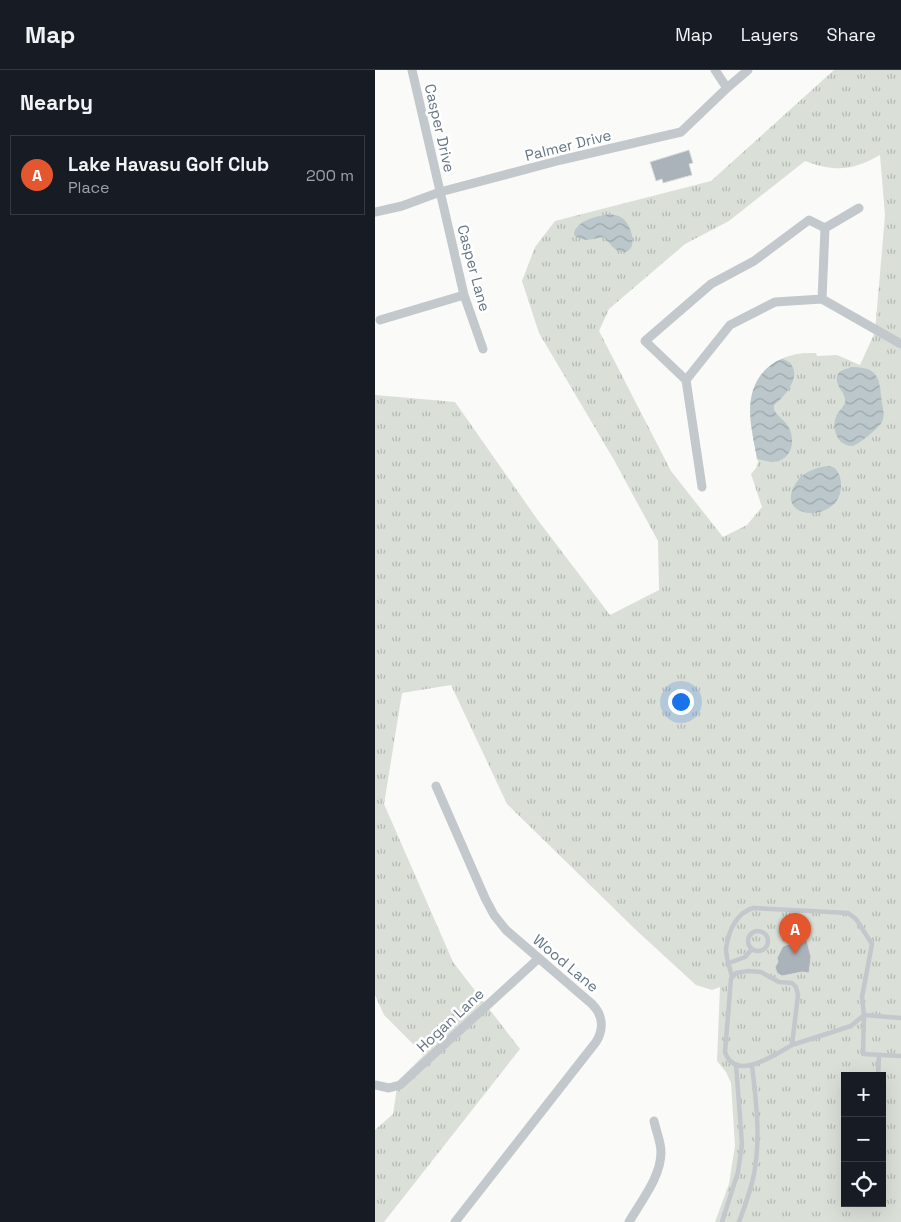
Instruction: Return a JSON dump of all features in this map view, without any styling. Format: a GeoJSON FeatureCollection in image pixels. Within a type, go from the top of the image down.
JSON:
{"type":"FeatureCollection","features":[{"type":"Feature","properties":{"kind":"street","name":"Casper Drive"},"geometry":{"type":"LineString","coordinates":[[412,70],[441,192]]}},
{"type":"Feature","properties":{"kind":"street"},"geometry":{"type":"LineString","coordinates":[[715,70],[727,88]]}},
{"type":"Feature","properties":{"kind":"street","name":"Palmer Drive"},"geometry":{"type":"LineString","coordinates":[[375,212],[561,160],[681,132],[748,70]]}},
{"type":"Feature","properties":{"kind":"street","name":"Casper Lane"},"geometry":{"type":"LineString","coordinates":[[441,192],[464,294],[483,349]]}},
{"type":"Feature","properties":{"kind":"street"},"geometry":{"type":"LineString","coordinates":[[825,228],[859,208]]}},
{"type":"Feature","properties":{"kind":"street"},"geometry":{"type":"LineString","coordinates":[[702,487],[686,380],[645,341],[711,284],[754,261],[809,220],[825,228]]}},
{"type":"Feature","properties":{"kind":"street"},"geometry":{"type":"LineString","coordinates":[[823,299],[825,228]]}},
{"type":"Feature","properties":{"kind":"street"},"geometry":{"type":"LineString","coordinates":[[380,320],[464,294]]}},
{"type":"Feature","properties":{"kind":"street"},"geometry":{"type":"LineString","coordinates":[[686,380],[730,325],[775,302],[823,299],[901,344]]}},
{"type":"Feature","properties":{"kind":"street","name":"Wood Lane"},"geometry":{"type":"LineString","coordinates":[[436,786],[489,907],[506,930],[596,1007],[601,1018],[601,1033],[596,1042],[455,1222]]}},
{"type":"Feature","properties":{"kind":"street","name":"Hogan Lane"},"geometry":{"type":"LineString","coordinates":[[375,1085],[386,1088],[400,1085],[539,958]]}},
{"type":"Feature","properties":{"kind":"street"},"geometry":{"type":"LineString","coordinates":[[629,1222],[660,1164],[661,1147],[654,1121]]}},
{"type":"Feature","properties":{"kind":"lane"},"geometry":{"type":"LineString","coordinates":[[901,1018],[864,1014],[851,1026],[792,1045],[759,1064],[740,1066],[736,1064],[725,1053],[733,977],[726,950],[732,927],[739,917],[753,908],[848,913],[856,920],[872,944],[862,997],[864,1014],[863,1054],[901,1056]]}},
{"type":"Feature","properties":{"kind":"lane"},"geometry":{"type":"LineString","coordinates":[[757,931],[765,933],[768,940],[766,947],[760,951],[753,949],[749,942],[751,935],[757,931]]}},
{"type":"Feature","properties":{"kind":"lane"},"geometry":{"type":"LineString","coordinates":[[729,963],[744,958],[753,949]]}},
{"type":"Feature","properties":{"kind":"lane"},"geometry":{"type":"LineString","coordinates":[[733,977],[736,973],[755,971],[779,982],[789,982],[794,985],[798,995],[792,1045]]}},
{"type":"Feature","properties":{"kind":"lane"},"geometry":{"type":"LineString","coordinates":[[878,1072],[879,1055]]}},
{"type":"Feature","properties":{"kind":"lane"},"geometry":{"type":"LineString","coordinates":[[722,1222],[738,1172],[742,1144],[736,1064]]}},
{"type":"Feature","properties":{"kind":"lane"},"geometry":{"type":"LineString","coordinates":[[739,1222],[754,1175],[758,1144],[752,1065]]}},
{"type":"Feature","properties":{"kind":"green space"},"geometry":{"type":"Polygon","coordinates":[[[834,70],[901,70],[901,1222],[715,1222],[729,1184],[735,1146],[731,1083],[726,1072],[717,1061],[720,987],[712,990],[696,985],[636,930],[507,804],[451,685],[402,693],[384,804],[453,962],[520,1049],[384,1222],[375,1222],[375,1130],[393,1114],[398,1081],[424,1055],[384,1015],[375,995],[375,395],[455,402],[537,519],[610,615],[659,590],[658,541],[614,460],[539,333],[522,281],[535,247],[555,221],[711,181],[834,70]],[[880,155],[852,167],[843,168],[826,167],[805,161],[729,221],[685,244],[609,309],[599,331],[671,471],[723,537],[747,525],[762,507],[751,474],[758,462],[750,412],[752,394],[760,377],[780,359],[799,354],[816,353],[817,356],[837,355],[860,365],[875,332],[885,215],[880,155]]]}},
{"type":"Feature","properties":{"kind":"water"},"geometry":{"type":"Polygon","coordinates":[[[610,214],[621,217],[629,226],[632,244],[631,248],[627,251],[618,251],[603,237],[585,240],[574,235],[575,230],[583,222],[610,214]]]}},
{"type":"Feature","properties":{"kind":"water"},"geometry":{"type":"Polygon","coordinates":[[[783,359],[790,363],[794,369],[794,375],[789,389],[774,405],[774,410],[789,428],[792,445],[784,458],[771,462],[757,459],[751,424],[751,401],[753,389],[758,379],[766,369],[783,359]]]}},
{"type":"Feature","properties":{"kind":"water"},"geometry":{"type":"Polygon","coordinates":[[[852,367],[869,370],[877,377],[884,415],[882,422],[877,428],[863,440],[852,446],[841,442],[835,432],[834,424],[845,403],[837,381],[838,375],[843,370],[852,367]]]}},
{"type":"Feature","properties":{"kind":"water"},"geometry":{"type":"Polygon","coordinates":[[[829,466],[835,468],[839,474],[841,486],[838,498],[831,507],[820,512],[809,513],[800,511],[793,505],[791,496],[796,483],[810,471],[829,466]]]}},
{"type":"Feature","properties":{"kind":"building"},"geometry":{"type":"Polygon","coordinates":[[[689,150],[693,163],[689,164],[692,175],[663,183],[662,179],[656,181],[650,162],[689,150]]]}},
{"type":"Feature","properties":{"kind":"building"},"geometry":{"type":"Polygon","coordinates":[[[792,933],[807,941],[811,957],[809,973],[802,972],[782,976],[777,973],[775,967],[778,962],[777,958],[783,946],[790,944],[792,933]]]}},
{"type":"Feature","properties":{"kind":"place","name":"Lake Havasu Golf Club"},"geometry":{"type":"Point","coordinates":[795,954]}}]}
